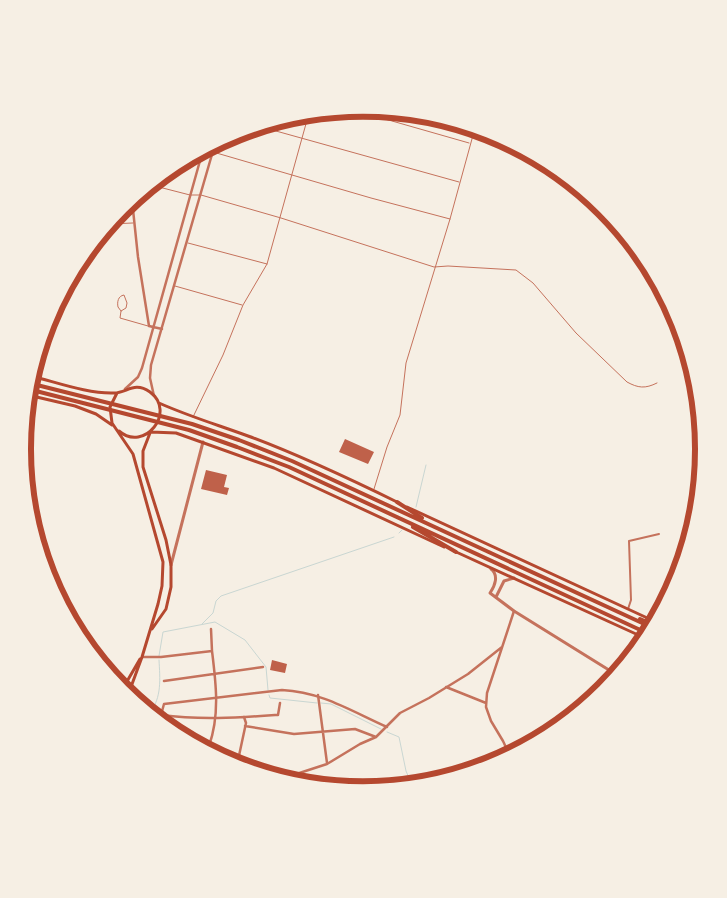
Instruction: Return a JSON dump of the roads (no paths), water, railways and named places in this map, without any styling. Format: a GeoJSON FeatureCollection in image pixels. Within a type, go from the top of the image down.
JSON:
{"type":"FeatureCollection","features":[{"type":"Feature","properties":{"kind":"highway"},"geometry":{"type":"LineString","coordinates":[[38,386],[192,424],[292,461],[646,624]]}},
{"type":"Feature","properties":{"kind":"highway"},"geometry":{"type":"LineString","coordinates":[[37,392],[189,430],[289,467],[642,631]]}},
{"type":"Feature","properties":{"kind":"highway"},"geometry":{"type":"LineString","coordinates":[[397,502],[434,526]]}},
{"type":"Feature","properties":{"kind":"highway"},"geometry":{"type":"LineString","coordinates":[[396,516],[456,552]]}},
{"type":"Feature","properties":{"kind":"highway"},"geometry":{"type":"LineString","coordinates":[[615,610],[648,621]]}},
{"type":"Feature","properties":{"kind":"main road"},"geometry":{"type":"LineString","coordinates":[[39,378],[100,392],[117,393],[125,389],[141,388],[154,396],[159,403],[159,421],[151,432],[143,451],[143,467],[166,540],[171,565],[171,587],[166,608],[150,632]]}},
{"type":"Feature","properties":{"kind":"main road"},"geometry":{"type":"LineString","coordinates":[[117,393],[110,407],[110,414],[115,427],[132,454],[163,562],[162,586],[150,632],[131,686]]}},
{"type":"Feature","properties":{"kind":"main road"},"geometry":{"type":"LineString","coordinates":[[36,397],[75,406],[96,414],[122,434],[133,438],[144,436],[151,432],[176,433],[274,468],[639,636]]}},
{"type":"Feature","properties":{"kind":"main road"},"geometry":{"type":"LineString","coordinates":[[159,403],[292,454],[374,490],[648,620]]}},
{"type":"Feature","properties":{"kind":"main road"},"geometry":{"type":"LineString","coordinates":[[127,682],[142,657]]}},
{"type":"Feature","properties":{"kind":"street"},"geometry":{"type":"LineString","coordinates":[[154,396],[150,372],[213,153]]}},
{"type":"Feature","properties":{"kind":"street"},"geometry":{"type":"LineString","coordinates":[[125,389],[134,381],[140,371],[200,159]]}},
{"type":"Feature","properties":{"kind":"street"},"geometry":{"type":"LineString","coordinates":[[133,210],[149,326],[163,329]]}},
{"type":"Feature","properties":{"kind":"street"},"geometry":{"type":"LineString","coordinates":[[171,565],[202,442]]}},
{"type":"Feature","properties":{"kind":"street"},"geometry":{"type":"LineString","coordinates":[[628,610],[631,600],[629,541],[658,534]]}},
{"type":"Feature","properties":{"kind":"street"},"geometry":{"type":"LineString","coordinates":[[487,566],[494,572],[496,577],[490,593],[514,611],[610,671]]}},
{"type":"Feature","properties":{"kind":"street"},"geometry":{"type":"LineString","coordinates":[[496,597],[504,581],[516,578]]}},
{"type":"Feature","properties":{"kind":"street"},"geometry":{"type":"LineString","coordinates":[[507,748],[491,721],[486,703],[487,693],[514,611]]}},
{"type":"Feature","properties":{"kind":"street"},"geometry":{"type":"LineString","coordinates":[[210,629],[217,719],[210,743]]}},
{"type":"Feature","properties":{"kind":"street"},"geometry":{"type":"LineString","coordinates":[[296,774],[327,764],[360,744],[376,737],[400,713],[468,674],[502,647]]}},
{"type":"Feature","properties":{"kind":"street"},"geometry":{"type":"LineString","coordinates":[[142,657],[157,658],[212,651]]}},
{"type":"Feature","properties":{"kind":"street"},"geometry":{"type":"LineString","coordinates":[[164,680],[263,667]]}},
{"type":"Feature","properties":{"kind":"street"},"geometry":{"type":"LineString","coordinates":[[446,687],[486,703]]}},
{"type":"Feature","properties":{"kind":"street"},"geometry":{"type":"LineString","coordinates":[[162,713],[164,704],[282,690],[318,695],[387,727]]}},
{"type":"Feature","properties":{"kind":"street"},"geometry":{"type":"LineString","coordinates":[[318,695],[327,764]]}},
{"type":"Feature","properties":{"kind":"street"},"geometry":{"type":"LineString","coordinates":[[166,717],[217,719],[278,715],[280,703]]}},
{"type":"Feature","properties":{"kind":"street"},"geometry":{"type":"LineString","coordinates":[[238,757],[246,723],[244,717]]}},
{"type":"Feature","properties":{"kind":"street"},"geometry":{"type":"LineString","coordinates":[[245,726],[294,734],[355,729],[376,737]]}},
{"type":"Feature","properties":{"kind":"lane"},"geometry":{"type":"LineString","coordinates":[[378,117],[471,143]]}},
{"type":"Feature","properties":{"kind":"lane"},"geometry":{"type":"LineString","coordinates":[[193,417],[223,355],[243,305],[267,264],[307,122]]}},
{"type":"Feature","properties":{"kind":"lane"},"geometry":{"type":"LineString","coordinates":[[271,130],[460,182]]}},
{"type":"Feature","properties":{"kind":"lane"},"geometry":{"type":"LineString","coordinates":[[374,490],[400,415],[406,363],[450,219],[473,135]]}},
{"type":"Feature","properties":{"kind":"lane"},"geometry":{"type":"LineString","coordinates":[[214,152],[292,176],[450,219]]}},
{"type":"Feature","properties":{"kind":"lane"},"geometry":{"type":"LineString","coordinates":[[159,187],[190,195],[201,195],[281,218],[434,267],[448,266],[516,270],[533,282],[576,333],[627,382],[640,388],[656,383]]}},
{"type":"Feature","properties":{"kind":"lane"},"geometry":{"type":"LineString","coordinates":[[120,224],[134,223]]}},
{"type":"Feature","properties":{"kind":"lane"},"geometry":{"type":"LineString","coordinates":[[188,243],[267,264]]}},
{"type":"Feature","properties":{"kind":"lane"},"geometry":{"type":"LineString","coordinates":[[175,286],[243,305]]}},
{"type":"Feature","properties":{"kind":"lane"},"geometry":{"type":"LineString","coordinates":[[121,311],[126,308],[127,303],[124,295],[118,300],[118,307],[121,311],[120,318],[149,326]]}},
{"type":"Feature","properties":{"kind":"waterway"},"geometry":{"type":"LineString","coordinates":[[416,507],[426,465]]}},
{"type":"Feature","properties":{"kind":"waterway"},"geometry":{"type":"LineString","coordinates":[[399,533],[402,530]]}},
{"type":"Feature","properties":{"kind":"waterway"},"geometry":{"type":"LineString","coordinates":[[202,624],[213,613],[216,601],[221,596],[394,537]]}},
{"type":"Feature","properties":{"kind":"waterway"},"geometry":{"type":"LineString","coordinates":[[159,656],[163,632],[215,622],[245,640],[266,667],[268,690]]}},
{"type":"Feature","properties":{"kind":"waterway"},"geometry":{"type":"LineString","coordinates":[[154,707],[157,701],[160,681],[159,660]]}},
{"type":"Feature","properties":{"kind":"waterway"},"geometry":{"type":"LineString","coordinates":[[269,695],[270,698],[317,703]]}},
{"type":"Feature","properties":{"kind":"waterway"},"geometry":{"type":"LineString","coordinates":[[321,703],[331,704],[381,729]]}},
{"type":"Feature","properties":{"kind":"waterway"},"geometry":{"type":"LineString","coordinates":[[387,732],[399,737],[409,778]]}}]}
